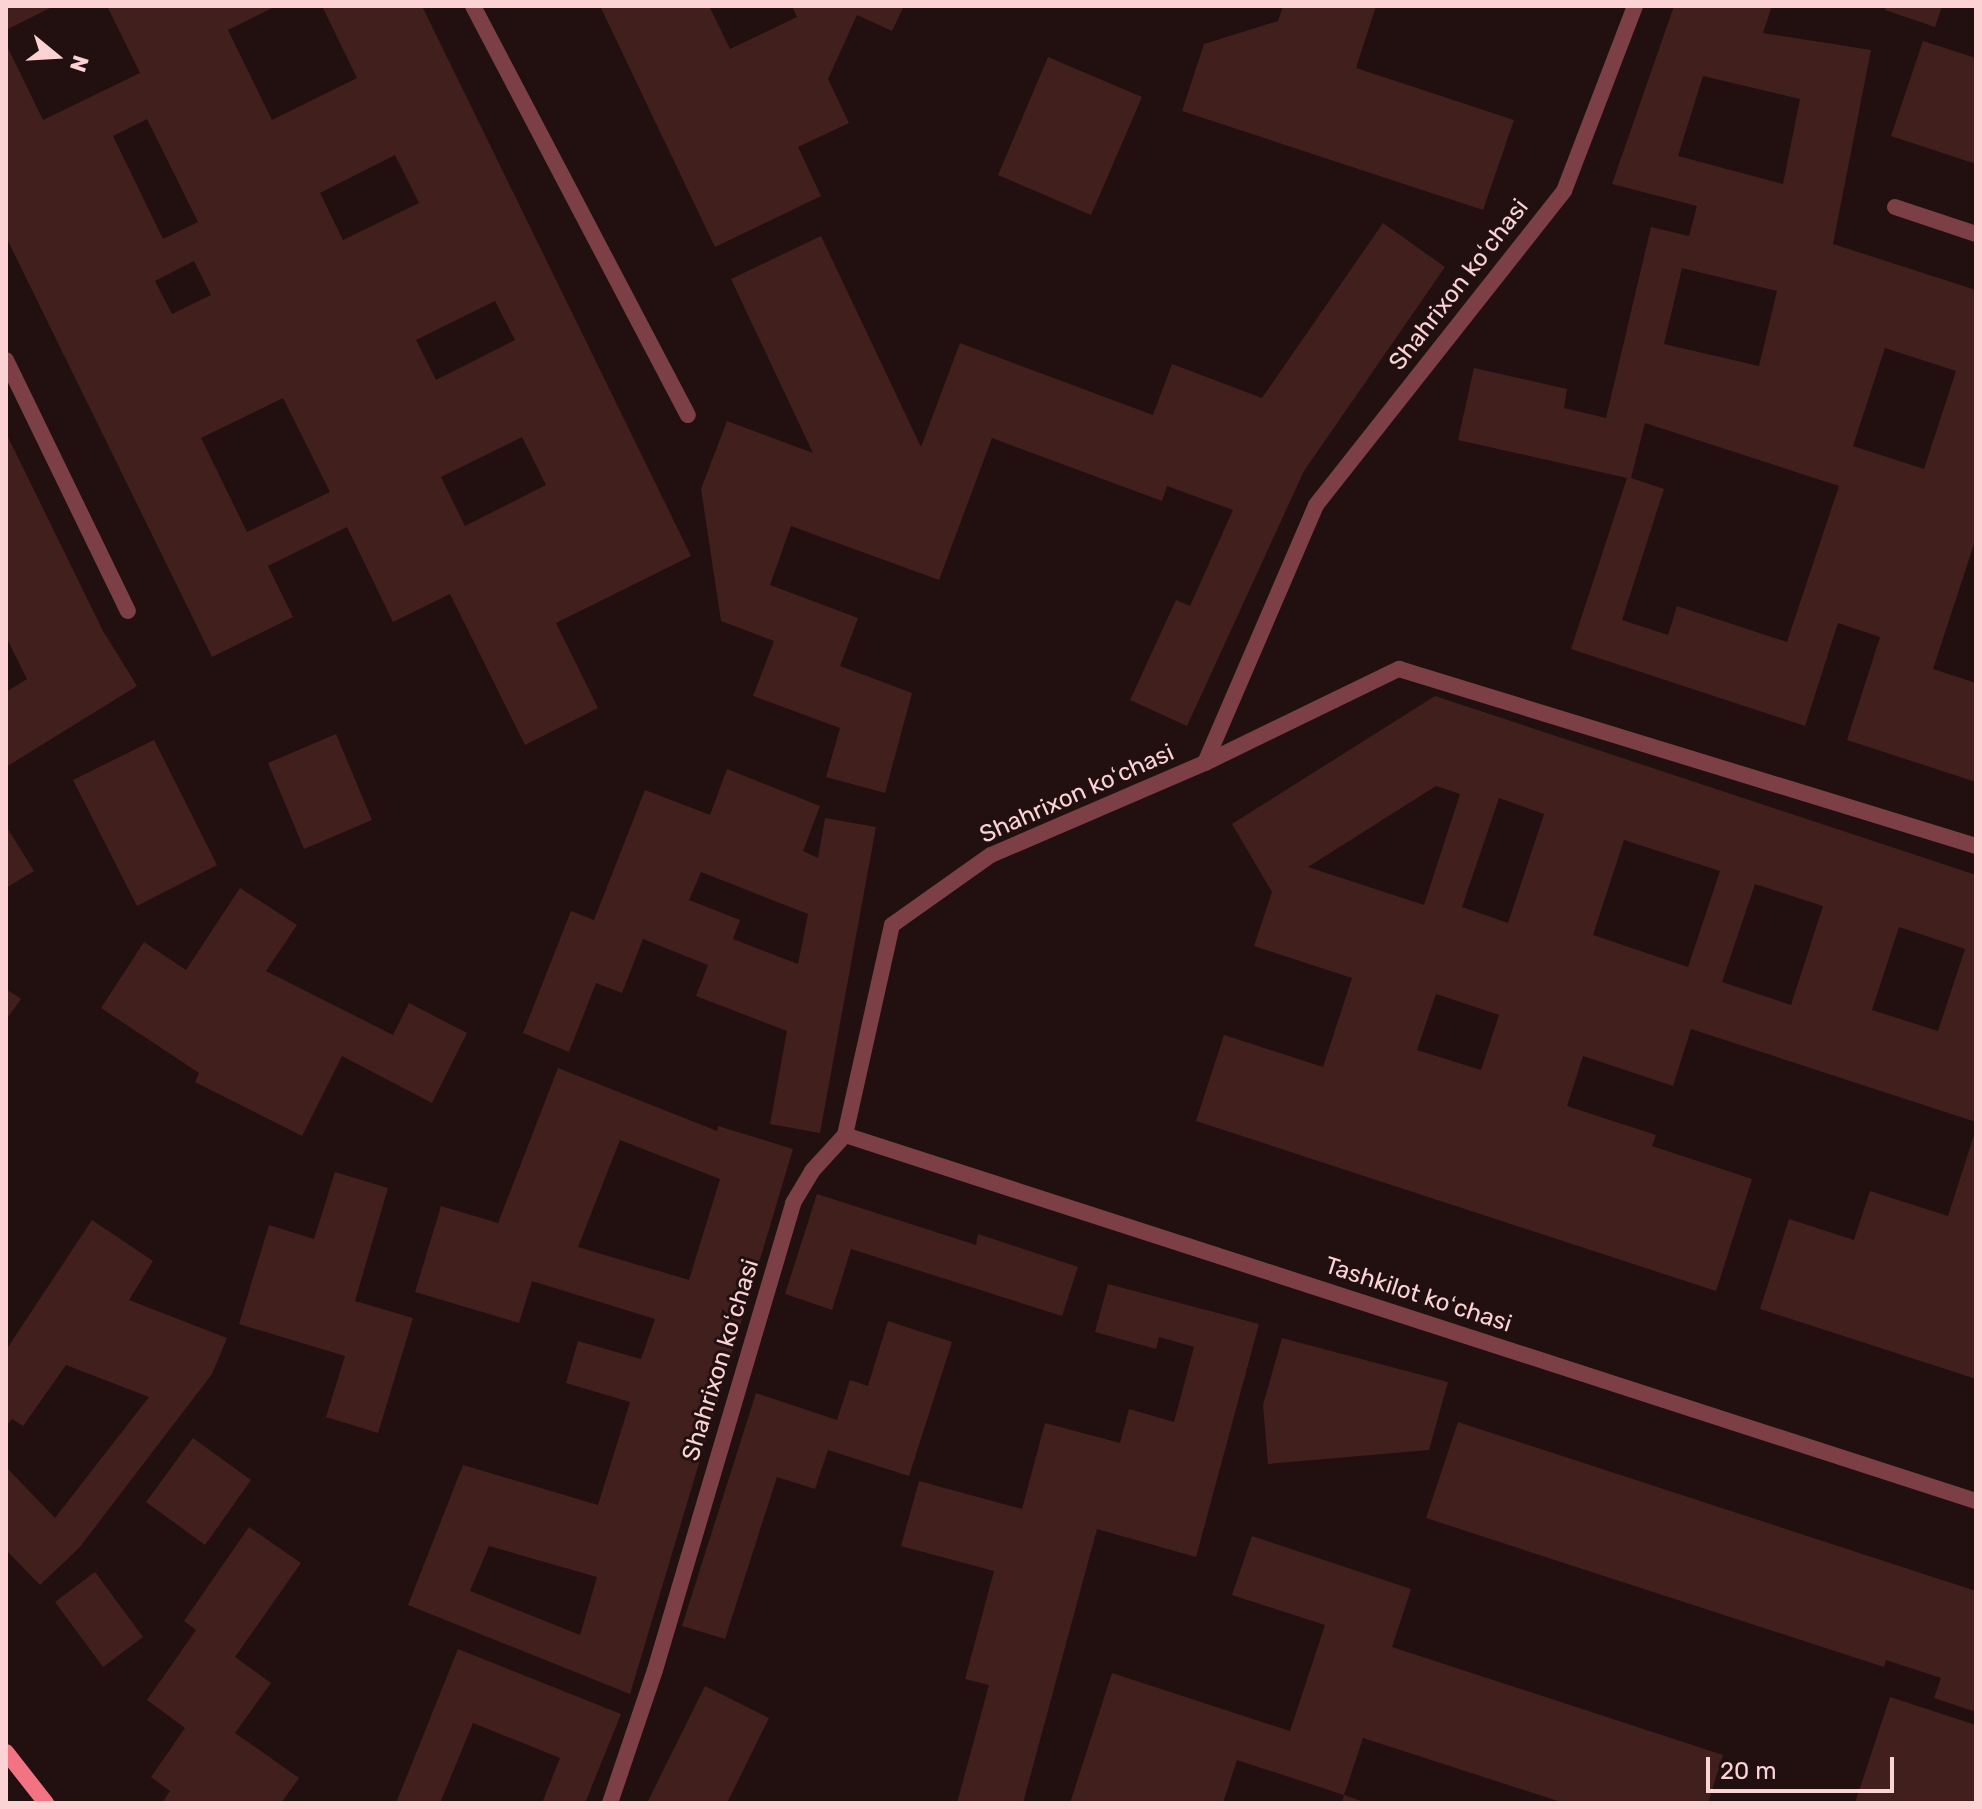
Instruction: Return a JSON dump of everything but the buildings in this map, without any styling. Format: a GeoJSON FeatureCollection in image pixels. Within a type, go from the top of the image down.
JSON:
{"type":"FeatureCollection","features":[{"type":"Feature","properties":{"kind":"street"},"geometry":{"type":"LineString","coordinates":[[473,6],[688,415]]}},
{"type":"Feature","properties":{"kind":"street","name":"Shahrixon koʻchasi"},"geometry":{"type":"LineString","coordinates":[[610,1803],[655,1670],[793,1203],[812,1171],[845,1135],[892,925],[991,855],[1205,763],[1316,505],[1564,191],[1635,6]]}},
{"type":"Feature","properties":{"kind":"street"},"geometry":{"type":"LineString","coordinates":[[1895,207],[1976,234]]}},
{"type":"Feature","properties":{"kind":"street"},"geometry":{"type":"LineString","coordinates":[[6,360],[128,611]]}},
{"type":"Feature","properties":{"kind":"street"},"geometry":{"type":"LineString","coordinates":[[1205,763],[1399,669],[1976,846]]}},
{"type":"Feature","properties":{"kind":"street","name":"Tashkilot koʻchasi"},"geometry":{"type":"LineString","coordinates":[[845,1135],[1976,1501]]}},
{"type":"Feature","properties":{"kind":"street"},"geometry":{"type":"LineString","coordinates":[[6,1752],[46,1803]]}}]}
